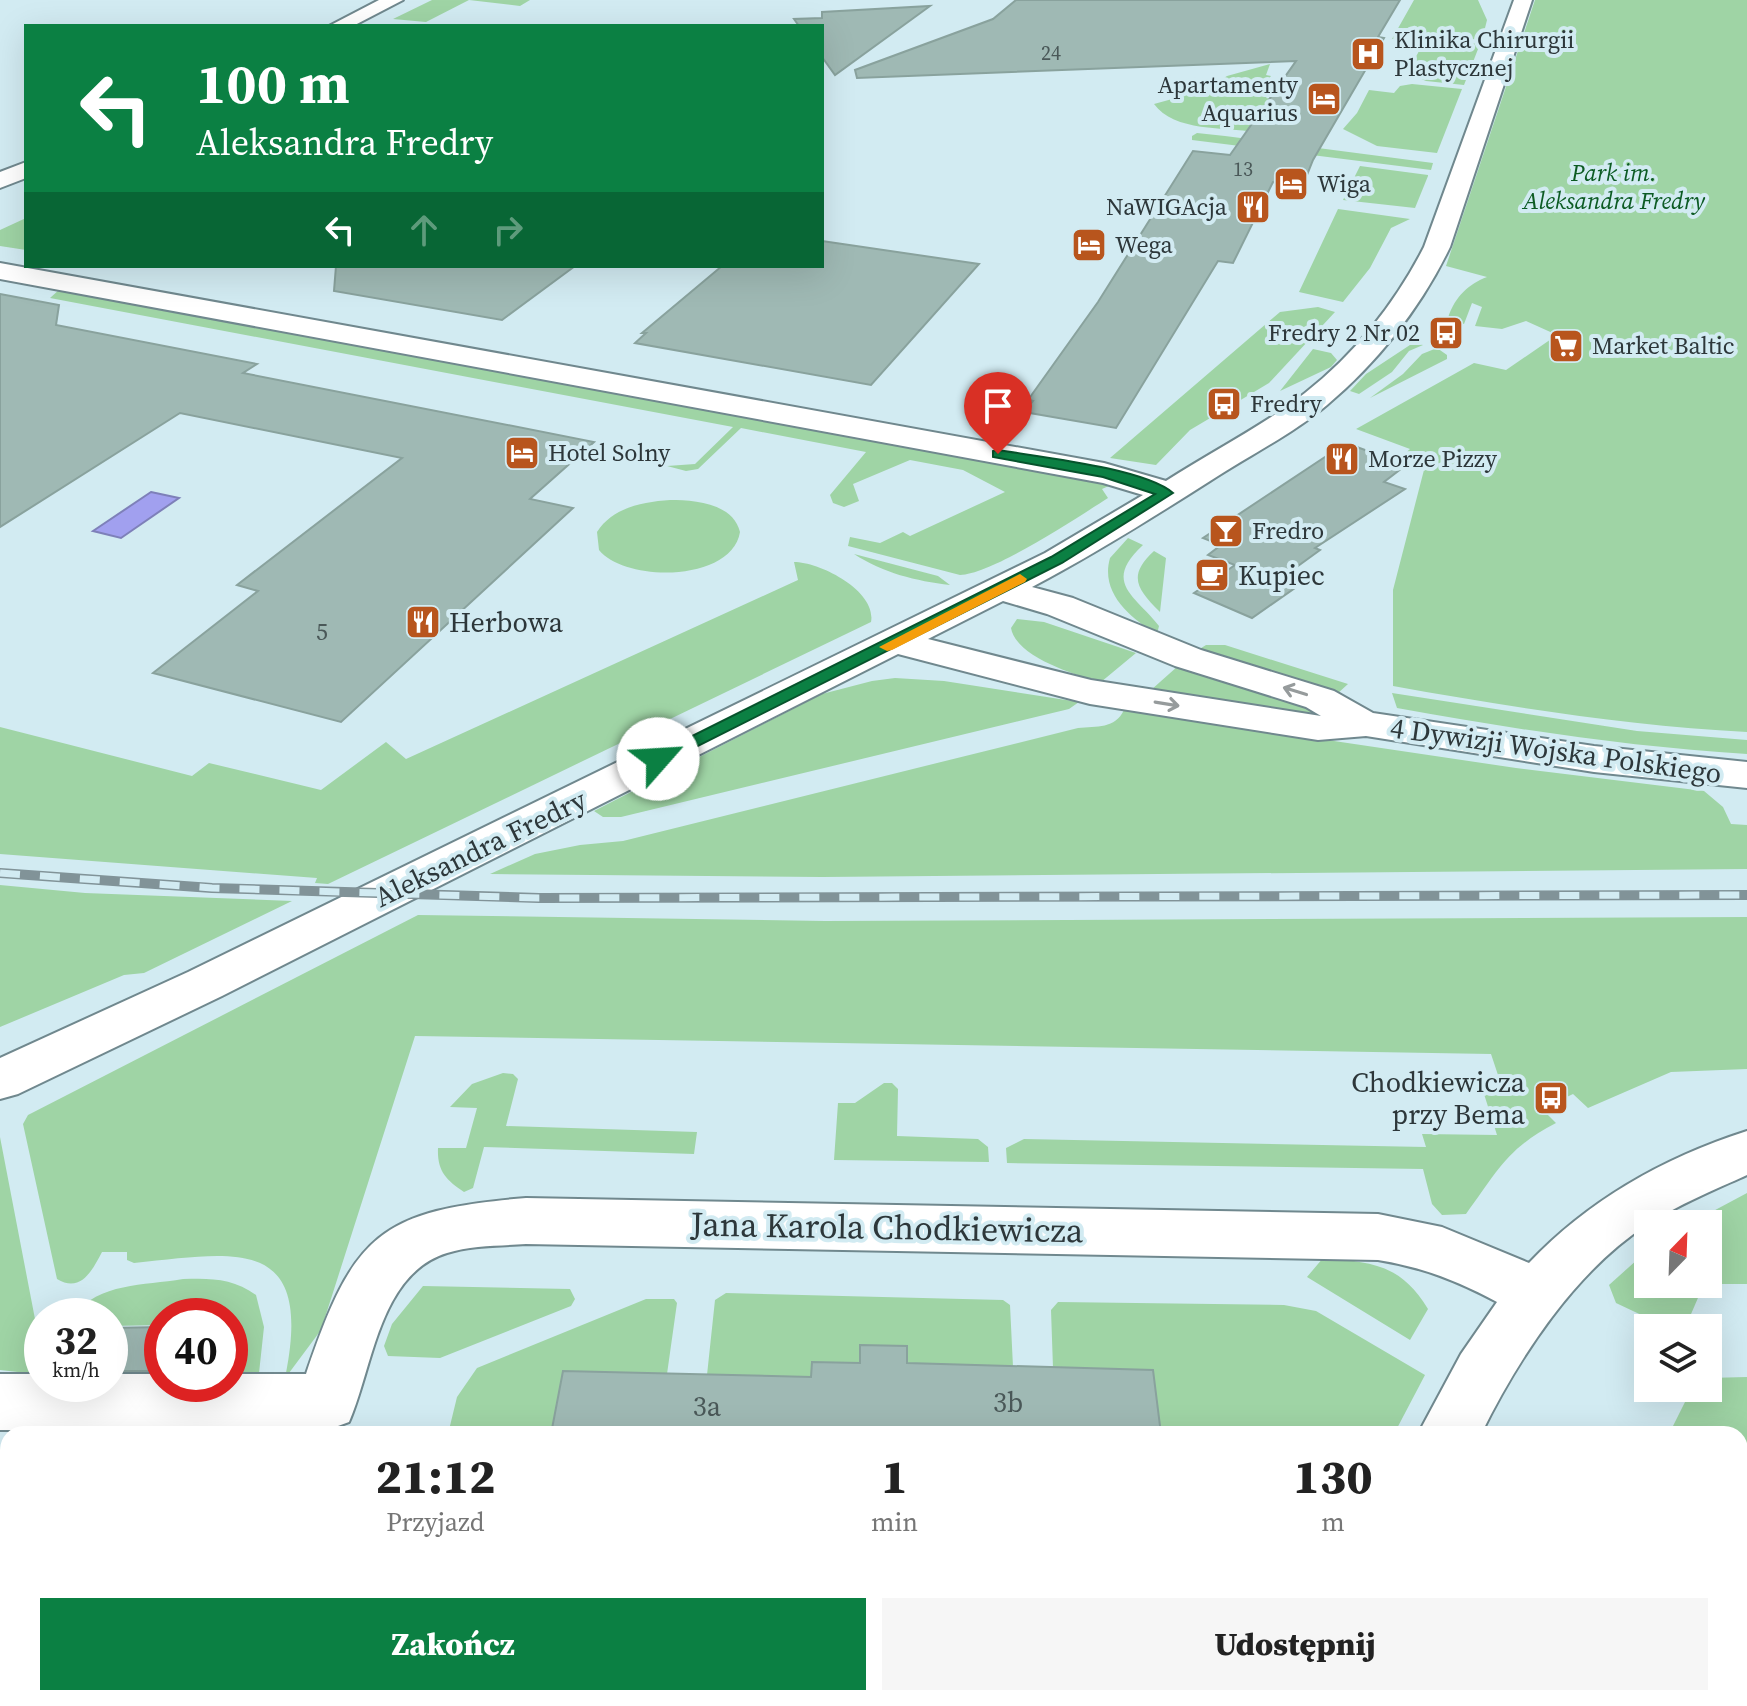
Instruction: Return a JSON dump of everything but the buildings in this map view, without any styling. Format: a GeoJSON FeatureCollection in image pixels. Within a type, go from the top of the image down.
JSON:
{"type":"FeatureCollection","features":[{"type":"Feature","properties":{"kind":"street"},"geometry":{"type":"LineString","coordinates":[[342,24],[394,0]]}},
{"type":"Feature","properties":{"kind":"street","name":"Aleksandra Fredry"},"geometry":{"type":"LineString","coordinates":[[0,1080],[205,984],[1001,589],[1057,560],[1315,400],[1353,365],[1403,306],[1426,272],[1523,0]]}},
{"type":"Feature","properties":{"kind":"street"},"geometry":{"type":"LineString","coordinates":[[0,181],[24,170]]}},
{"type":"Feature","properties":{"kind":"street"},"geometry":{"type":"LineString","coordinates":[[0,271],[1104,473],[1144,483],[1166,493]]}},
{"type":"Feature","properties":{"kind":"street","name":"4 Dywizji Wojska Polskiego"},"geometry":{"type":"LineString","coordinates":[[1057,560],[1082,596],[1147,643]]}},
{"type":"Feature","properties":{"kind":"street","name":"4 Dywizji Wojska Polskiego"},"geometry":{"type":"LineString","coordinates":[[1001,589],[1060,606],[1147,643],[1320,699],[1366,724]]}},
{"type":"Feature","properties":{"kind":"street","name":"4 Dywizji Wojska Polskiego"},"geometry":{"type":"LineString","coordinates":[[940,618],[1031,667],[1090,692]]}},
{"type":"Feature","properties":{"kind":"street","name":"4 Dywizji Wojska Polskiego"},"geometry":{"type":"LineString","coordinates":[[896,642],[1090,692],[1318,728],[1366,724],[1594,759],[1747,775]]}},
{"type":"Feature","properties":{"kind":"street"},"geometry":{"type":"LineString","coordinates":[[1453,1426],[1488,1364],[1537,1295],[1590,1241],[1625,1212],[1670,1186],[1747,1152]]}},
{"type":"Feature","properties":{"kind":"street","name":"Jana Karola Chodkiewicza"},"geometry":{"type":"LineString","coordinates":[[0,1402],[322,1418],[350,1335],[375,1281],[397,1254],[426,1236],[459,1227],[526,1221],[1378,1237],[1424,1243],[1461,1255],[1537,1295]]}},
{"type":"Feature","properties":{"kind":"green space"},"geometry":{"type":"Polygon","coordinates":[[[432,0],[469,0],[426,22],[393,19],[432,0]]]}},
{"type":"Feature","properties":{"kind":"green space"},"geometry":{"type":"Polygon","coordinates":[[[469,0],[530,0],[520,6],[469,0]]]}},
{"type":"Feature","properties":{"kind":"green space"},"geometry":{"type":"Polygon","coordinates":[[[1414,0],[1478,0],[1487,20],[1482,40],[1421,34],[1392,39],[1414,0]]]}},
{"type":"Feature","properties":{"kind":"green space","name":"Park im. Aleksandra Fredry"},"geometry":{"type":"Polygon","coordinates":[[[1535,0],[1747,0],[1747,732],[1569,715],[1393,686],[1393,590],[1425,466],[1400,458],[1410,449],[1356,429],[1474,363],[1506,370],[1557,335],[1526,321],[1502,329],[1475,326],[1482,307],[1472,303],[1464,324],[1448,318],[1463,292],[1487,277],[1446,266],[1535,0]]]}},
{"type":"Feature","properties":{"kind":"green space"},"geometry":{"type":"Polygon","coordinates":[[[1443,40],[1480,44],[1464,85],[1426,81],[1407,73],[1424,42],[1443,40]]]}},
{"type":"Feature","properties":{"kind":"green space"},"geometry":{"type":"Polygon","coordinates":[[[1270,64],[1266,75],[1271,76],[1267,81],[1270,82],[1265,90],[1271,91],[1266,98],[1272,99],[1255,132],[1187,124],[1163,113],[1154,104],[1205,90],[1227,76],[1270,64]]]}},
{"type":"Feature","properties":{"kind":"green space"},"geometry":{"type":"Polygon","coordinates":[[[1412,84],[1462,89],[1437,153],[1377,146],[1343,129],[1357,113],[1369,90],[1394,93],[1400,86],[1412,84]]]}},
{"type":"Feature","properties":{"kind":"green space"},"geometry":{"type":"Polygon","coordinates":[[[1197,133],[1433,163],[1431,170],[1192,140],[1197,133]]]}},
{"type":"Feature","properties":{"kind":"green space"},"geometry":{"type":"Polygon","coordinates":[[[1360,166],[1428,175],[1415,208],[1343,200],[1360,166]]]}},
{"type":"Feature","properties":{"kind":"green space"},"geometry":{"type":"Polygon","coordinates":[[[1338,209],[1410,219],[1391,228],[1370,268],[1343,302],[1299,292],[1338,209]]]}},
{"type":"Feature","properties":{"kind":"green space"},"geometry":{"type":"Polygon","coordinates":[[[24,219],[24,250],[0,246],[0,230],[24,219]]]}},
{"type":"Feature","properties":{"kind":"green space"},"geometry":{"type":"Polygon","coordinates":[[[60,289],[1111,485],[1102,489],[1108,498],[1057,530],[993,565],[960,575],[848,546],[850,537],[880,543],[903,532],[910,536],[1005,492],[963,470],[910,460],[853,484],[859,501],[844,507],[833,503],[830,495],[866,452],[741,428],[698,469],[686,471],[667,466],[695,464],[733,427],[50,298],[60,289]]]}},
{"type":"Feature","properties":{"kind":"green space"},"geometry":{"type":"Polygon","coordinates":[[[1318,307],[1335,312],[1269,383],[1239,401],[1228,397],[1212,407],[1222,411],[1190,430],[1156,465],[1110,458],[1280,312],[1318,307]]]}},
{"type":"Feature","properties":{"kind":"green space"},"geometry":{"type":"Polygon","coordinates":[[[1413,343],[1423,345],[1409,351],[1392,372],[1359,394],[1350,391],[1366,374],[1413,343]]]}},
{"type":"Feature","properties":{"kind":"green space"},"geometry":{"type":"Polygon","coordinates":[[[1437,348],[1447,355],[1447,359],[1370,398],[1403,374],[1422,354],[1437,348]]]}},
{"type":"Feature","properties":{"kind":"green space"},"geometry":{"type":"Polygon","coordinates":[[[1313,349],[1331,353],[1337,360],[1331,367],[1280,391],[1313,349]]]}},
{"type":"Feature","properties":{"kind":"green space"},"geometry":{"type":"Polygon","coordinates":[[[670,500],[701,502],[729,515],[740,532],[733,548],[718,561],[677,572],[631,568],[612,561],[599,550],[597,532],[611,517],[639,504],[670,500]]]}},
{"type":"Feature","properties":{"kind":"green space"},"geometry":{"type":"Polygon","coordinates":[[[1128,538],[1143,545],[1131,558],[1124,579],[1133,597],[1159,626],[1157,634],[1128,612],[1113,593],[1109,582],[1110,558],[1128,538]]]}},
{"type":"Feature","properties":{"kind":"green space"},"geometry":{"type":"Polygon","coordinates":[[[1154,551],[1166,558],[1160,612],[1138,582],[1140,568],[1154,551]]]}},
{"type":"Feature","properties":{"kind":"green space"},"geometry":{"type":"Polygon","coordinates":[[[854,554],[938,576],[950,585],[900,575],[854,554]]]}},
{"type":"Feature","properties":{"kind":"green space"},"geometry":{"type":"Polygon","coordinates":[[[794,562],[818,567],[856,589],[870,611],[871,622],[328,884],[315,883],[317,878],[0,854],[0,727],[192,776],[209,763],[321,790],[386,742],[406,759],[798,580],[794,562]]]}},
{"type":"Feature","properties":{"kind":"green space"},"geometry":{"type":"Polygon","coordinates":[[[1017,619],[1044,622],[1136,653],[1101,682],[1090,679],[1048,663],[1024,648],[1011,628],[1017,619]]]}},
{"type":"Feature","properties":{"kind":"green space"},"geometry":{"type":"Polygon","coordinates":[[[1206,645],[1225,645],[1348,684],[1337,694],[1198,650],[1206,645]]]}},
{"type":"Feature","properties":{"kind":"green space"},"geometry":{"type":"Polygon","coordinates":[[[1178,666],[1319,712],[1320,715],[1151,690],[1178,666]]]}},
{"type":"Feature","properties":{"kind":"green space"},"geometry":{"type":"Polygon","coordinates":[[[895,678],[944,681],[1079,702],[1069,709],[621,817],[603,817],[594,811],[822,694],[895,678]]]}},
{"type":"Feature","properties":{"kind":"green space"},"geometry":{"type":"Polygon","coordinates":[[[1392,693],[1637,731],[1747,740],[1747,754],[1615,742],[1441,716],[1397,708],[1392,693]]]}},
{"type":"Feature","properties":{"kind":"green space"},"geometry":{"type":"Polygon","coordinates":[[[1124,710],[1516,768],[1704,791],[1723,807],[1731,824],[1747,825],[1747,869],[822,877],[490,874],[535,854],[623,841],[1078,728],[1110,724],[1124,710]]]}},
{"type":"Feature","properties":{"kind":"green space"},"geometry":{"type":"Polygon","coordinates":[[[0,885],[85,893],[292,901],[144,973],[124,975],[0,1027],[0,885]]]}},
{"type":"Feature","properties":{"kind":"green space"},"geometry":{"type":"Polygon","coordinates":[[[418,915],[825,921],[1747,917],[1747,1069],[1671,1072],[1588,1108],[1573,1094],[1542,1109],[1556,1123],[1514,1152],[1466,1214],[1442,1215],[1432,1204],[1423,1169],[1007,1163],[1006,1148],[1024,1139],[1426,1147],[1422,1134],[1497,1135],[1484,1094],[1504,1093],[1491,1054],[415,1036],[321,1330],[289,1373],[286,1373],[291,1328],[288,1296],[276,1274],[258,1262],[204,1256],[134,1263],[127,1260],[127,1252],[102,1252],[90,1272],[79,1282],[65,1283],[57,1279],[23,1124],[28,1115],[418,915]]]}},
{"type":"Feature","properties":{"kind":"green space"},"geometry":{"type":"Polygon","coordinates":[[[503,1073],[513,1074],[518,1079],[506,1126],[697,1132],[694,1154],[484,1147],[473,1188],[464,1192],[444,1174],[438,1148],[466,1148],[477,1108],[450,1107],[472,1084],[503,1073]]]}},
{"type":"Feature","properties":{"kind":"green space"},"geometry":{"type":"Polygon","coordinates":[[[884,1083],[892,1083],[898,1089],[897,1136],[978,1139],[988,1147],[989,1162],[834,1160],[838,1103],[855,1103],[884,1083]]]}},
{"type":"Feature","properties":{"kind":"green space"},"geometry":{"type":"Polygon","coordinates":[[[0,1137],[31,1298],[24,1298],[24,1373],[0,1370],[0,1137]]]}},
{"type":"Feature","properties":{"kind":"green space"},"geometry":{"type":"Polygon","coordinates":[[[1747,1193],[1747,1284],[1722,1284],[1722,1210],[1715,1210],[1747,1193]]]}},
{"type":"Feature","properties":{"kind":"green space"},"geometry":{"type":"Polygon","coordinates":[[[1323,1258],[1370,1264],[1396,1274],[1407,1283],[1428,1309],[1410,1340],[1307,1277],[1323,1258]]]}},
{"type":"Feature","properties":{"kind":"green space"},"geometry":{"type":"Polygon","coordinates":[[[1634,1263],[1634,1298],[1698,1298],[1691,1314],[1639,1314],[1616,1303],[1609,1285],[1634,1263]]]}},
{"type":"Feature","properties":{"kind":"green space"},"geometry":{"type":"Polygon","coordinates":[[[212,1279],[230,1282],[256,1295],[264,1327],[259,1373],[248,1373],[248,1298],[144,1298],[144,1325],[128,1326],[128,1298],[94,1298],[109,1291],[138,1285],[212,1279]]]}},
{"type":"Feature","properties":{"kind":"green space"},"geometry":{"type":"Polygon","coordinates":[[[423,1286],[570,1289],[575,1299],[571,1306],[440,1358],[388,1356],[384,1346],[392,1324],[423,1286]]]}},
{"type":"Feature","properties":{"kind":"green space"},"geometry":{"type":"Polygon","coordinates":[[[726,1293],[1003,1300],[1010,1305],[1013,1367],[907,1363],[907,1346],[861,1345],[860,1363],[813,1362],[811,1377],[707,1375],[715,1300],[726,1293]]]}},
{"type":"Feature","properties":{"kind":"green space"},"geometry":{"type":"Polygon","coordinates":[[[646,1299],[674,1299],[677,1303],[667,1374],[566,1426],[450,1426],[457,1397],[477,1368],[646,1299]]]}},
{"type":"Feature","properties":{"kind":"green space"},"geometry":{"type":"Polygon","coordinates":[[[1058,1302],[1284,1305],[1316,1311],[1425,1375],[1398,1426],[1160,1426],[1153,1370],[1053,1368],[1051,1310],[1058,1302]]]}},
{"type":"Feature","properties":{"kind":"green space"},"geometry":{"type":"Polygon","coordinates":[[[1747,1377],[1747,1426],[1673,1426],[1685,1402],[1722,1402],[1722,1378],[1747,1377]]]}},
{"type":"Feature","properties":{"kind":"water"},"geometry":{"type":"Polygon","coordinates":[[[151,492],[179,498],[121,538],[93,531],[151,492]]]}},
{"type":"Feature","properties":{"kind":"railway"},"geometry":{"type":"LineString","coordinates":[[0,873],[212,888],[539,898],[1747,895]]}},
{"type":"Feature","properties":{"kind":"slow traffic"},"geometry":{"type":"LineString","coordinates":[[887,647],[1020,579]]}},
{"type":"Feature","properties":{"kind":"place","name":"Klinika Chirurgii Plastycznej"},"geometry":{"type":"Point","coordinates":[1368,54]}},
{"type":"Feature","properties":{"kind":"place","name":"Apartamenty Aquarius"},"geometry":{"type":"Point","coordinates":[1324,99]}},
{"type":"Feature","properties":{"kind":"place","name":"Wiga"},"geometry":{"type":"Point","coordinates":[1291,184]}},
{"type":"Feature","properties":{"kind":"place","name":"NaWIGAcja"},"geometry":{"type":"Point","coordinates":[1253,207]}},
{"type":"Feature","properties":{"kind":"place","name":"Wega"},"geometry":{"type":"Point","coordinates":[1089,245]}},
{"type":"Feature","properties":{"kind":"place","name":"Fredry 2 Nr 02"},"geometry":{"type":"Point","coordinates":[1446,333]}},
{"type":"Feature","properties":{"kind":"place","name":"Market Baltic"},"geometry":{"type":"Point","coordinates":[1566,346]}},
{"type":"Feature","properties":{"kind":"place","name":"Fredry"},"geometry":{"type":"Point","coordinates":[1224,404]}},
{"type":"Feature","properties":{"kind":"place","name":"Hotel Solny"},"geometry":{"type":"Point","coordinates":[522,453]}},
{"type":"Feature","properties":{"kind":"place","name":"Morze Pizzy"},"geometry":{"type":"Point","coordinates":[1342,459]}},
{"type":"Feature","properties":{"kind":"place","name":"Fredro"},"geometry":{"type":"Point","coordinates":[1226,531]}},
{"type":"Feature","properties":{"kind":"place","name":"Kupiec"},"geometry":{"type":"Point","coordinates":[1212,575]}},
{"type":"Feature","properties":{"kind":"place","name":"Herbowa"},"geometry":{"type":"Point","coordinates":[423,622]}},
{"type":"Feature","properties":{"kind":"place","name":"Chodkiewicza przy Bema"},"geometry":{"type":"Point","coordinates":[1551,1098]}},
{"type":"Feature","properties":{"kind":"route"},"geometry":{"type":"LineString","coordinates":[[658,759],[1057,560],[1166,493],[1144,483],[1104,473],[998,454]]}}]}
